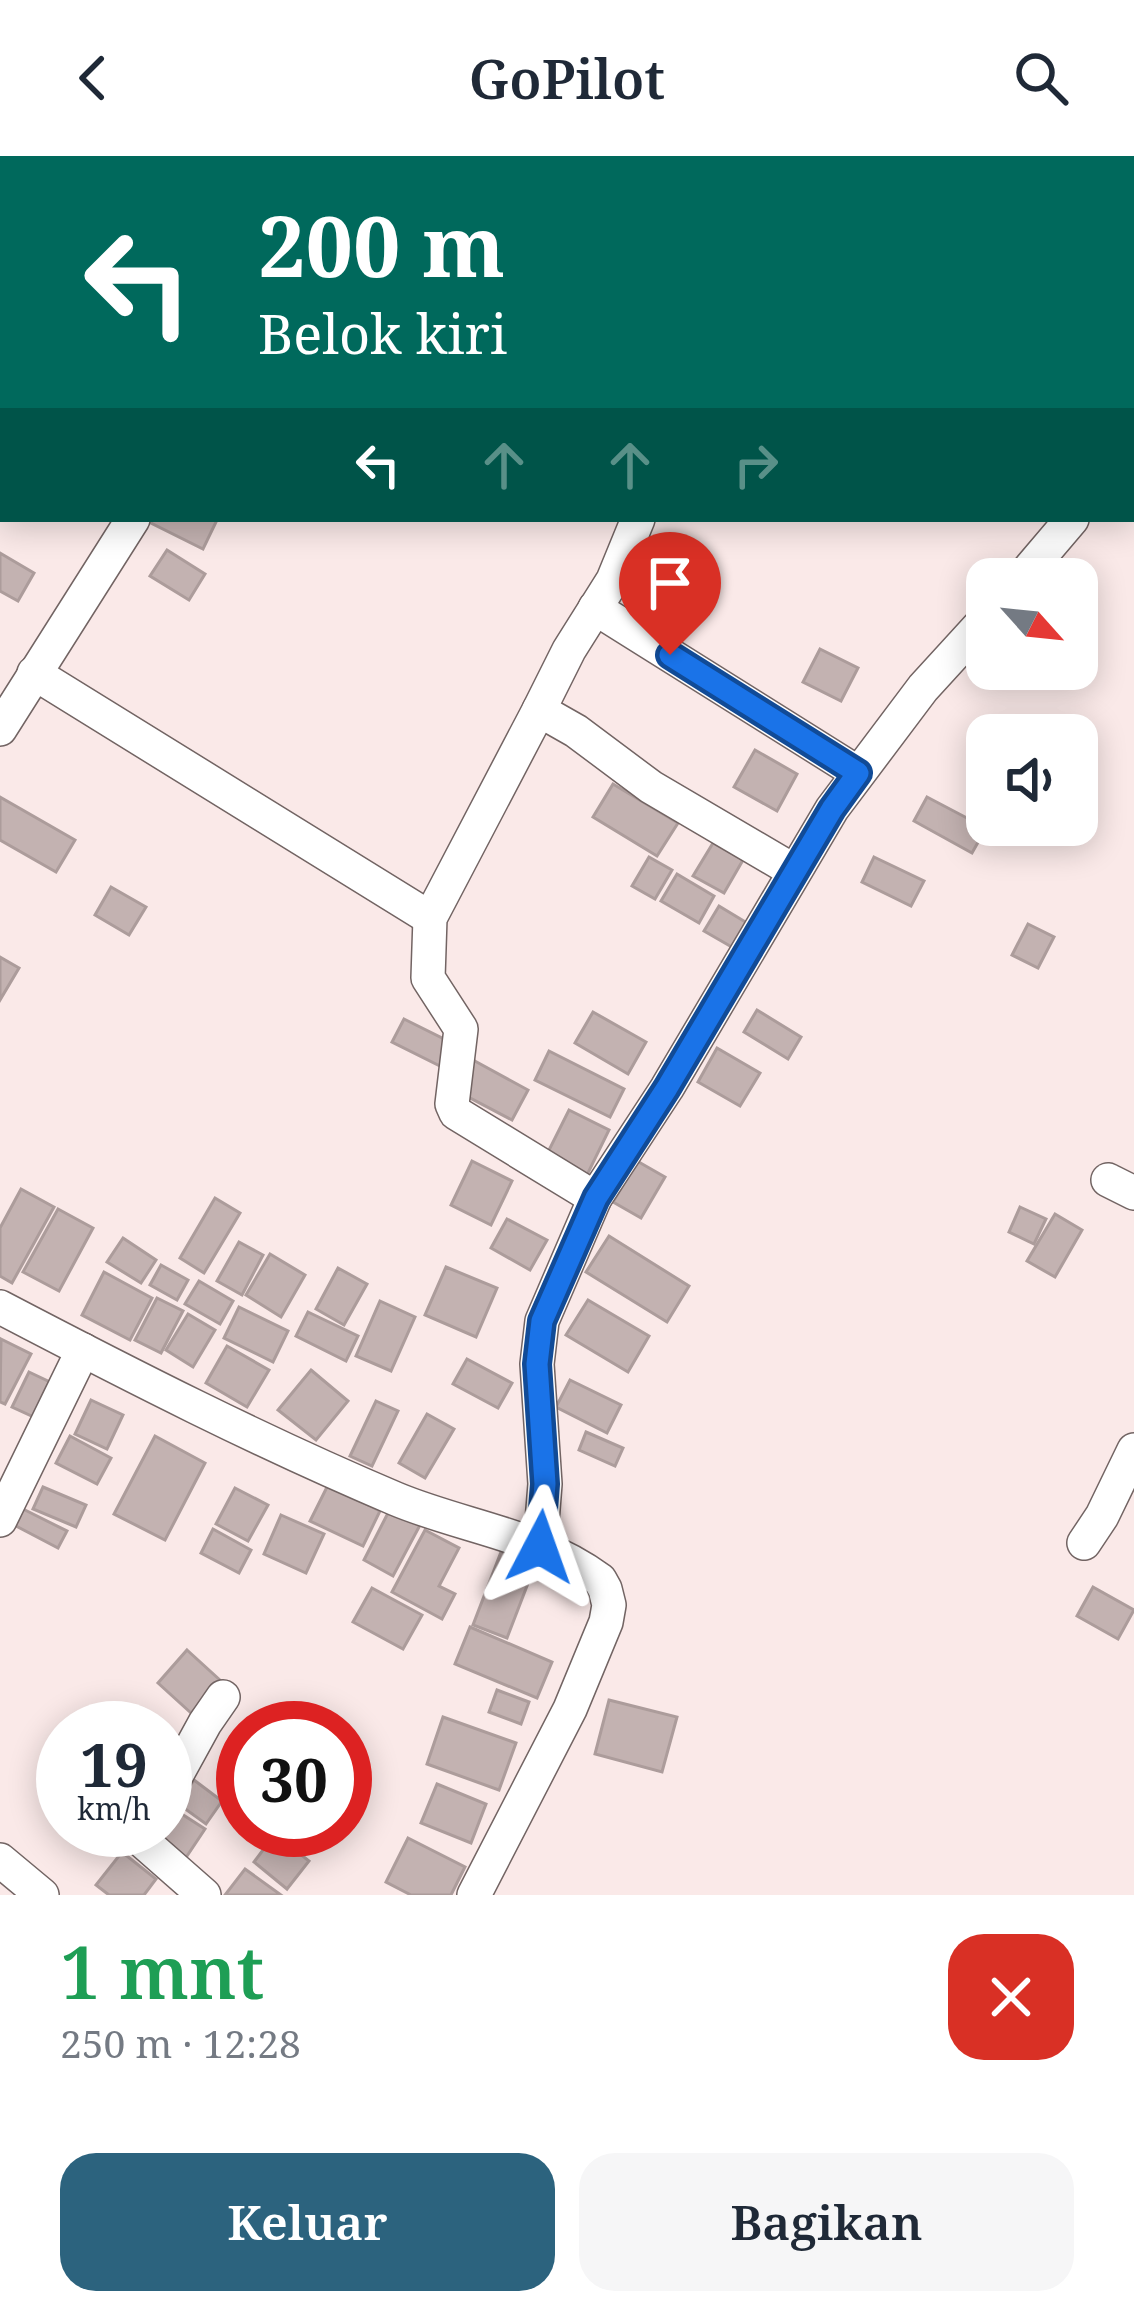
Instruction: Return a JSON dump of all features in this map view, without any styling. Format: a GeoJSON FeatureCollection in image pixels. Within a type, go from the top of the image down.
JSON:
{"type":"FeatureCollection","features":[{"type":"Feature","properties":{"kind":"street"},"geometry":{"type":"LineString","coordinates":[[0,729],[131,522]]}},
{"type":"Feature","properties":{"kind":"street"},"geometry":{"type":"LineString","coordinates":[[596,1198],[453,1108],[461,1028],[428,978],[430,918],[569,650],[613,580],[637,522]]}},
{"type":"Feature","properties":{"kind":"street"},"geometry":{"type":"LineString","coordinates":[[1039,558],[1069,522]]}},
{"type":"Feature","properties":{"kind":"street"},"geometry":{"type":"LineString","coordinates":[[595,608],[858,773]]}},
{"type":"Feature","properties":{"kind":"street"},"geometry":{"type":"LineString","coordinates":[[540,1547],[545,1484],[537,1364],[542,1321],[596,1198],[667,1088],[832,809],[922,688],[966,641]]}},
{"type":"Feature","properties":{"kind":"street"},"geometry":{"type":"LineString","coordinates":[[34,674],[430,918]]}},
{"type":"Feature","properties":{"kind":"street"},"geometry":{"type":"LineString","coordinates":[[539,710],[576,731],[651,787],[794,871]]}},
{"type":"Feature","properties":{"kind":"street"},"geometry":{"type":"LineString","coordinates":[[0,1307],[148,1384],[361,1484],[433,1514],[540,1547],[600,1580],[609,1605],[606,1622],[570,1709],[474,1895]]}},
{"type":"Feature","properties":{"kind":"street"},"geometry":{"type":"LineString","coordinates":[[0,1520],[82,1350]]}},
{"type":"Feature","properties":{"kind":"street"},"geometry":{"type":"LineString","coordinates":[[1084,1543],[1134,1450]]}},
{"type":"Feature","properties":{"kind":"street"},"geometry":{"type":"LineString","coordinates":[[192,1747],[223,1697]]}},
{"type":"Feature","properties":{"kind":"street"},"geometry":{"type":"LineString","coordinates":[[163,1857],[203,1895]]}},
{"type":"Feature","properties":{"kind":"street"},"geometry":{"type":"LineString","coordinates":[[0,1860],[42,1895]]}},
{"type":"Feature","properties":{"kind":"building"},"geometry":{"type":"Polygon","coordinates":[[[152,522],[216,522],[203,549],[152,522]]]}},
{"type":"Feature","properties":{"kind":"building"},"geometry":{"type":"Polygon","coordinates":[[[167,550],[205,574],[189,600],[150,576],[167,550]]]}},
{"type":"Feature","properties":{"kind":"building"},"geometry":{"type":"Polygon","coordinates":[[[0,553],[34,573],[18,601],[0,591],[0,553]]]}},
{"type":"Feature","properties":{"kind":"building"},"geometry":{"type":"Polygon","coordinates":[[[820,649],[858,668],[841,701],[803,682],[820,649]]]}},
{"type":"Feature","properties":{"kind":"building"},"geometry":{"type":"Polygon","coordinates":[[[755,750],[797,774],[777,811],[734,787],[755,750]]]}},
{"type":"Feature","properties":{"kind":"building"},"geometry":{"type":"Polygon","coordinates":[[[613,784],[678,823],[657,856],[593,817],[613,784]]]}},
{"type":"Feature","properties":{"kind":"building"},"geometry":{"type":"Polygon","coordinates":[[[0,797],[75,840],[56,872],[0,840],[0,797]]]}},
{"type":"Feature","properties":{"kind":"building"},"geometry":{"type":"Polygon","coordinates":[[[927,797],[966,817],[966,846],[976,846],[972,853],[914,821],[927,797]]]}},
{"type":"Feature","properties":{"kind":"building"},"geometry":{"type":"Polygon","coordinates":[[[713,843],[743,860],[724,893],[693,876],[713,843]]]}},
{"type":"Feature","properties":{"kind":"building"},"geometry":{"type":"Polygon","coordinates":[[[649,857],[672,870],[655,899],[632,886],[649,857]]]}},
{"type":"Feature","properties":{"kind":"building"},"geometry":{"type":"Polygon","coordinates":[[[874,857],[924,881],[911,906],[862,882],[874,857]]]}},
{"type":"Feature","properties":{"kind":"building"},"geometry":{"type":"Polygon","coordinates":[[[677,874],[714,896],[699,923],[661,901],[677,874]]]}},
{"type":"Feature","properties":{"kind":"building"},"geometry":{"type":"Polygon","coordinates":[[[111,887],[146,907],[129,935],[95,915],[111,887]]]}},
{"type":"Feature","properties":{"kind":"building"},"geometry":{"type":"Polygon","coordinates":[[[719,906],[752,926],[737,950],[704,931],[719,906]]]}},
{"type":"Feature","properties":{"kind":"building"},"geometry":{"type":"Polygon","coordinates":[[[1028,924],[1054,937],[1038,968],[1012,955],[1028,924]]]}},
{"type":"Feature","properties":{"kind":"building"},"geometry":{"type":"Polygon","coordinates":[[[0,957],[19,968],[0,1000],[0,957]]]}},
{"type":"Feature","properties":{"kind":"building"},"geometry":{"type":"Polygon","coordinates":[[[757,1010],[801,1037],[788,1059],[744,1032],[757,1010]]]}},
{"type":"Feature","properties":{"kind":"building"},"geometry":{"type":"Polygon","coordinates":[[[593,1012],[646,1042],[628,1074],[575,1043],[593,1012]]]}},
{"type":"Feature","properties":{"kind":"building"},"geometry":{"type":"Polygon","coordinates":[[[404,1019],[456,1045],[444,1068],[392,1042],[404,1019]]]}},
{"type":"Feature","properties":{"kind":"building"},"geometry":{"type":"Polygon","coordinates":[[[717,1048],[760,1073],[740,1106],[698,1082],[717,1048]]]}},
{"type":"Feature","properties":{"kind":"building"},"geometry":{"type":"Polygon","coordinates":[[[549,1051],[624,1089],[610,1117],[535,1080],[549,1051]]]}},
{"type":"Feature","properties":{"kind":"building"},"geometry":{"type":"Polygon","coordinates":[[[473,1060],[528,1090],[512,1120],[457,1091],[473,1060]]]}},
{"type":"Feature","properties":{"kind":"building"},"geometry":{"type":"Polygon","coordinates":[[[569,1110],[609,1130],[587,1175],[547,1154],[569,1110]]]}},
{"type":"Feature","properties":{"kind":"building"},"geometry":{"type":"Polygon","coordinates":[[[472,1161],[512,1181],[491,1225],[451,1205],[472,1161]]]}},
{"type":"Feature","properties":{"kind":"building"},"geometry":{"type":"Polygon","coordinates":[[[637,1161],[665,1177],[641,1218],[613,1202],[637,1161]]]}},
{"type":"Feature","properties":{"kind":"building"},"geometry":{"type":"Polygon","coordinates":[[[21,1189],[54,1207],[12,1283],[0,1276],[0,1228],[21,1189]]]}},
{"type":"Feature","properties":{"kind":"building"},"geometry":{"type":"Polygon","coordinates":[[[215,1198],[240,1213],[204,1273],[180,1258],[215,1198]]]}},
{"type":"Feature","properties":{"kind":"building"},"geometry":{"type":"Polygon","coordinates":[[[1020,1207],[1046,1219],[1034,1244],[1009,1232],[1020,1207]]]}},
{"type":"Feature","properties":{"kind":"building"},"geometry":{"type":"Polygon","coordinates":[[[58,1209],[93,1228],[59,1291],[23,1272],[58,1209]]]}},
{"type":"Feature","properties":{"kind":"building"},"geometry":{"type":"Polygon","coordinates":[[[1055,1214],[1082,1230],[1055,1277],[1027,1261],[1055,1214]]]}},
{"type":"Feature","properties":{"kind":"building"},"geometry":{"type":"Polygon","coordinates":[[[507,1219],[547,1240],[530,1270],[491,1248],[507,1219]]]}},
{"type":"Feature","properties":{"kind":"building"},"geometry":{"type":"Polygon","coordinates":[[[609,1236],[689,1286],[667,1322],[586,1272],[609,1236]]]}},
{"type":"Feature","properties":{"kind":"building"},"geometry":{"type":"Polygon","coordinates":[[[123,1238],[156,1260],[141,1283],[107,1262],[123,1238]]]}},
{"type":"Feature","properties":{"kind":"building"},"geometry":{"type":"Polygon","coordinates":[[[239,1242],[263,1255],[242,1295],[217,1281],[239,1242]]]}},
{"type":"Feature","properties":{"kind":"building"},"geometry":{"type":"Polygon","coordinates":[[[270,1254],[305,1275],[281,1317],[246,1295],[270,1254]]]}},
{"type":"Feature","properties":{"kind":"building"},"geometry":{"type":"Polygon","coordinates":[[[161,1265],[188,1280],[177,1300],[150,1285],[161,1265]]]}},
{"type":"Feature","properties":{"kind":"building"},"geometry":{"type":"Polygon","coordinates":[[[446,1267],[497,1288],[476,1337],[425,1315],[446,1267]]]}},
{"type":"Feature","properties":{"kind":"building"},"geometry":{"type":"Polygon","coordinates":[[[338,1268],[367,1284],[344,1325],[316,1309],[338,1268]]]}},
{"type":"Feature","properties":{"kind":"building"},"geometry":{"type":"Polygon","coordinates":[[[104,1272],[152,1298],[130,1340],[82,1315],[104,1272]]]}},
{"type":"Feature","properties":{"kind":"building"},"geometry":{"type":"Polygon","coordinates":[[[199,1281],[233,1301],[220,1324],[185,1304],[199,1281]]]}},
{"type":"Feature","properties":{"kind":"building"},"geometry":{"type":"Polygon","coordinates":[[[157,1298],[183,1311],[161,1353],[135,1340],[157,1298]]]}},
{"type":"Feature","properties":{"kind":"building"},"geometry":{"type":"Polygon","coordinates":[[[588,1300],[649,1336],[628,1372],[566,1335],[588,1300]]]}},
{"type":"Feature","properties":{"kind":"building"},"geometry":{"type":"Polygon","coordinates":[[[380,1301],[415,1317],[391,1371],[356,1356],[380,1301]]]}},
{"type":"Feature","properties":{"kind":"building"},"geometry":{"type":"Polygon","coordinates":[[[239,1307],[288,1331],[273,1362],[224,1338],[239,1307]]]}},
{"type":"Feature","properties":{"kind":"building"},"geometry":{"type":"Polygon","coordinates":[[[308,1312],[358,1336],[346,1361],[296,1336],[308,1312]]]}},
{"type":"Feature","properties":{"kind":"building"},"geometry":{"type":"Polygon","coordinates":[[[188,1314],[215,1330],[193,1367],[166,1350],[188,1314]]]}},
{"type":"Feature","properties":{"kind":"building"},"geometry":{"type":"Polygon","coordinates":[[[1,1339],[31,1354],[5,1404],[0,1402],[1,1339]]]}},
{"type":"Feature","properties":{"kind":"building"},"geometry":{"type":"Polygon","coordinates":[[[227,1346],[269,1370],[247,1407],[206,1383],[227,1346]]]}},
{"type":"Feature","properties":{"kind":"building"},"geometry":{"type":"Polygon","coordinates":[[[467,1359],[512,1383],[498,1408],[453,1384],[467,1359]]]}},
{"type":"Feature","properties":{"kind":"building"},"geometry":{"type":"Polygon","coordinates":[[[311,1370],[348,1401],[316,1440],[278,1410],[311,1370]]]}},
{"type":"Feature","properties":{"kind":"building"},"geometry":{"type":"Polygon","coordinates":[[[29,1372],[52,1383],[36,1418],[12,1407],[29,1372]]]}},
{"type":"Feature","properties":{"kind":"building"},"geometry":{"type":"Polygon","coordinates":[[[570,1380],[621,1405],[607,1433],[556,1407],[570,1380]]]}},
{"type":"Feature","properties":{"kind":"building"},"geometry":{"type":"Polygon","coordinates":[[[91,1400],[123,1415],[107,1449],[75,1434],[91,1400]]]}},
{"type":"Feature","properties":{"kind":"building"},"geometry":{"type":"Polygon","coordinates":[[[376,1401],[398,1411],[372,1466],[350,1456],[376,1401]]]}},
{"type":"Feature","properties":{"kind":"building"},"geometry":{"type":"Polygon","coordinates":[[[427,1414],[454,1429],[425,1478],[399,1463],[427,1414]]]}},
{"type":"Feature","properties":{"kind":"building"},"geometry":{"type":"Polygon","coordinates":[[[586,1432],[623,1448],[615,1466],[579,1450],[586,1432]]]}},
{"type":"Feature","properties":{"kind":"building"},"geometry":{"type":"Polygon","coordinates":[[[70,1436],[111,1458],[97,1484],[56,1463],[70,1436]]]}},
{"type":"Feature","properties":{"kind":"building"},"geometry":{"type":"Polygon","coordinates":[[[155,1436],[205,1463],[165,1540],[114,1514],[155,1436]]]}},
{"type":"Feature","properties":{"kind":"building"},"geometry":{"type":"Polygon","coordinates":[[[328,1485],[380,1511],[363,1546],[310,1521],[328,1485]]]}},
{"type":"Feature","properties":{"kind":"building"},"geometry":{"type":"Polygon","coordinates":[[[43,1487],[86,1505],[76,1527],[33,1509],[43,1487]]]}},
{"type":"Feature","properties":{"kind":"building"},"geometry":{"type":"Polygon","coordinates":[[[235,1488],[268,1505],[248,1541],[216,1524],[235,1488]]]}},
{"type":"Feature","properties":{"kind":"building"},"geometry":{"type":"Polygon","coordinates":[[[23,1509],[67,1531],[58,1548],[14,1525],[23,1509]]]}},
{"type":"Feature","properties":{"kind":"building"},"geometry":{"type":"Polygon","coordinates":[[[390,1509],[420,1525],[393,1576],[364,1560],[390,1509]]]}},
{"type":"Feature","properties":{"kind":"building"},"geometry":{"type":"Polygon","coordinates":[[[281,1515],[324,1534],[306,1573],[264,1554],[281,1515]]]}},
{"type":"Feature","properties":{"kind":"building"},"geometry":{"type":"Polygon","coordinates":[[[213,1529],[251,1550],[239,1573],[201,1553],[213,1529]]]}},
{"type":"Feature","properties":{"kind":"building"},"geometry":{"type":"Polygon","coordinates":[[[425,1530],[459,1548],[439,1586],[455,1594],[442,1619],[392,1592],[425,1530]]]}},
{"type":"Feature","properties":{"kind":"building"},"geometry":{"type":"Polygon","coordinates":[[[501,1552],[535,1565],[507,1638],[473,1625],[501,1552]]]}},
{"type":"Feature","properties":{"kind":"building"},"geometry":{"type":"Polygon","coordinates":[[[1093,1587],[1134,1610],[1118,1639],[1077,1616],[1093,1587]]]}},
{"type":"Feature","properties":{"kind":"building"},"geometry":{"type":"Polygon","coordinates":[[[372,1588],[422,1615],[403,1649],[353,1622],[372,1588]]]}},
{"type":"Feature","properties":{"kind":"building"},"geometry":{"type":"Polygon","coordinates":[[[470,1627],[552,1662],[537,1698],[455,1664],[470,1627]]]}},
{"type":"Feature","properties":{"kind":"building"},"geometry":{"type":"Polygon","coordinates":[[[187,1650],[221,1681],[192,1712],[192,1701],[178,1701],[158,1683],[187,1650]]]}},
{"type":"Feature","properties":{"kind":"building"},"geometry":{"type":"Polygon","coordinates":[[[497,1690],[529,1702],[521,1724],[489,1712],[497,1690]]]}},
{"type":"Feature","properties":{"kind":"building"},"geometry":{"type":"Polygon","coordinates":[[[609,1700],[677,1717],[662,1772],[595,1754],[609,1700]]]}},
{"type":"Feature","properties":{"kind":"building"},"geometry":{"type":"Polygon","coordinates":[[[443,1717],[516,1743],[499,1790],[427,1764],[443,1717]]]}},
{"type":"Feature","properties":{"kind":"building"},"geometry":{"type":"Polygon","coordinates":[[[192,1783],[216,1796],[216,1810],[206,1824],[192,1814],[192,1783]]]}},
{"type":"Feature","properties":{"kind":"building"},"geometry":{"type":"Polygon","coordinates":[[[437,1784],[486,1804],[471,1843],[421,1823],[437,1784]]]}},
{"type":"Feature","properties":{"kind":"building"},"geometry":{"type":"Polygon","coordinates":[[[192,1821],[205,1829],[192,1848],[192,1821]]]}},
{"type":"Feature","properties":{"kind":"building"},"geometry":{"type":"Polygon","coordinates":[[[408,1838],[465,1867],[451,1895],[411,1895],[386,1882],[408,1838]]]}},
{"type":"Feature","properties":{"kind":"building"},"geometry":{"type":"Polygon","coordinates":[[[118,1857],[128,1857],[156,1879],[144,1895],[109,1895],[96,1885],[118,1857]]]}},
{"type":"Feature","properties":{"kind":"building"},"geometry":{"type":"Polygon","coordinates":[[[258,1857],[309,1861],[287,1889],[254,1862],[258,1857]]]}},
{"type":"Feature","properties":{"kind":"building"},"geometry":{"type":"Polygon","coordinates":[[[245,1869],[281,1895],[225,1895],[245,1869]]]}},
{"type":"Feature","properties":{"kind":"route"},"geometry":{"type":"LineString","coordinates":[[540,1547],[545,1484],[537,1364],[542,1321],[596,1198],[858,773],[670,655]]}}]}
